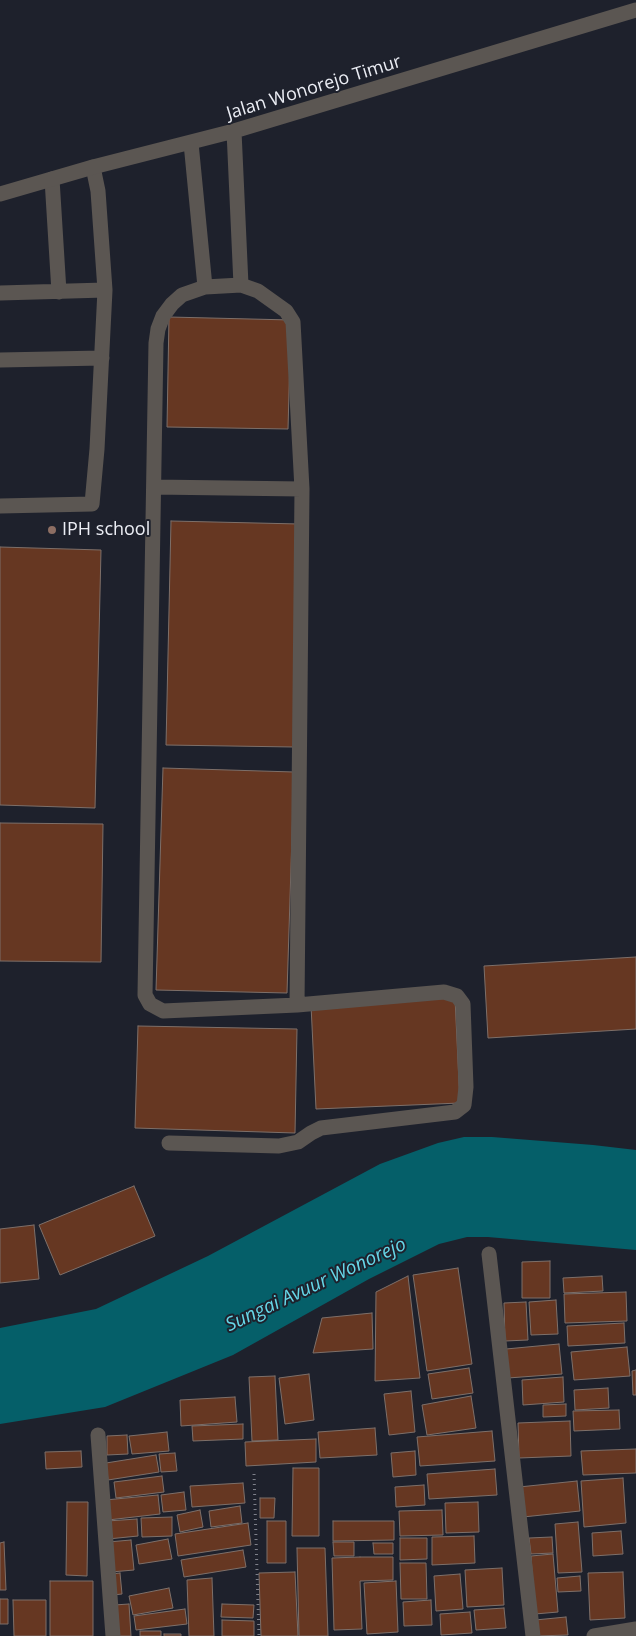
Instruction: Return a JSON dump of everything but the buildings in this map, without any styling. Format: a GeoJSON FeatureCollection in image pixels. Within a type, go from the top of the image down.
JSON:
{"type":"FeatureCollection","features":[{"type":"Feature","properties":{"kind":"street","name":"Jalan Wonorejo Timur"},"geometry":{"type":"LineString","coordinates":[[0,194],[93,167],[234,132],[636,10]]}},
{"type":"Feature","properties":{"kind":"street"},"geometry":{"type":"LineString","coordinates":[[234,132],[241,285]]}},
{"type":"Feature","properties":{"kind":"street"},"geometry":{"type":"LineString","coordinates":[[191,143],[205,287]]}},
{"type":"Feature","properties":{"kind":"street"},"geometry":{"type":"LineString","coordinates":[[0,506],[92,504],[106,290],[98,191],[93,167]]}},
{"type":"Feature","properties":{"kind":"street"},"geometry":{"type":"LineString","coordinates":[[52,179],[59,292]]}},
{"type":"Feature","properties":{"kind":"street"},"geometry":{"type":"LineString","coordinates":[[169,1144],[279,1146],[298,1142],[321,1128],[455,1112],[464,1105],[466,1087],[462,1004],[457,996],[444,992],[296,1005],[163,1011],[150,1004],[146,994],[156,343],[163,316],[172,304],[182,295],[205,287],[241,285],[258,291],[280,305],[293,322],[302,488],[296,1005]]}},
{"type":"Feature","properties":{"kind":"street"},"geometry":{"type":"LineString","coordinates":[[0,293],[106,290]]}},
{"type":"Feature","properties":{"kind":"street"},"geometry":{"type":"LineString","coordinates":[[0,360],[102,358]]}},
{"type":"Feature","properties":{"kind":"street"},"geometry":{"type":"LineString","coordinates":[[154,487],[302,488]]}},
{"type":"Feature","properties":{"kind":"street"},"geometry":{"type":"LineString","coordinates":[[489,1254],[533,1636]]}},
{"type":"Feature","properties":{"kind":"street"},"geometry":{"type":"LineString","coordinates":[[98,1435],[113,1636]]}},
{"type":"Feature","properties":{"kind":"street"},"geometry":{"type":"LineString","coordinates":[[594,1636],[636,1629]]}},
{"type":"Feature","properties":{"kind":"path"},"geometry":{"type":"LineString","coordinates":[[254,1474],[259,1636]]}},
{"type":"Feature","properties":{"kind":"water","name":"Sungai Avuur Wonorejo"},"geometry":{"type":"Polygon","coordinates":[[[464,1137],[492,1137],[636,1150],[636,1250],[488,1237],[467,1237],[439,1244],[369,1279],[233,1355],[105,1407],[0,1424],[0,1328],[96,1309],[208,1256],[380,1164],[438,1143],[464,1137]]]}},
{"type":"Feature","properties":{"kind":"place","name":"IPH school"},"geometry":{"type":"Point","coordinates":[52,530]}}]}
